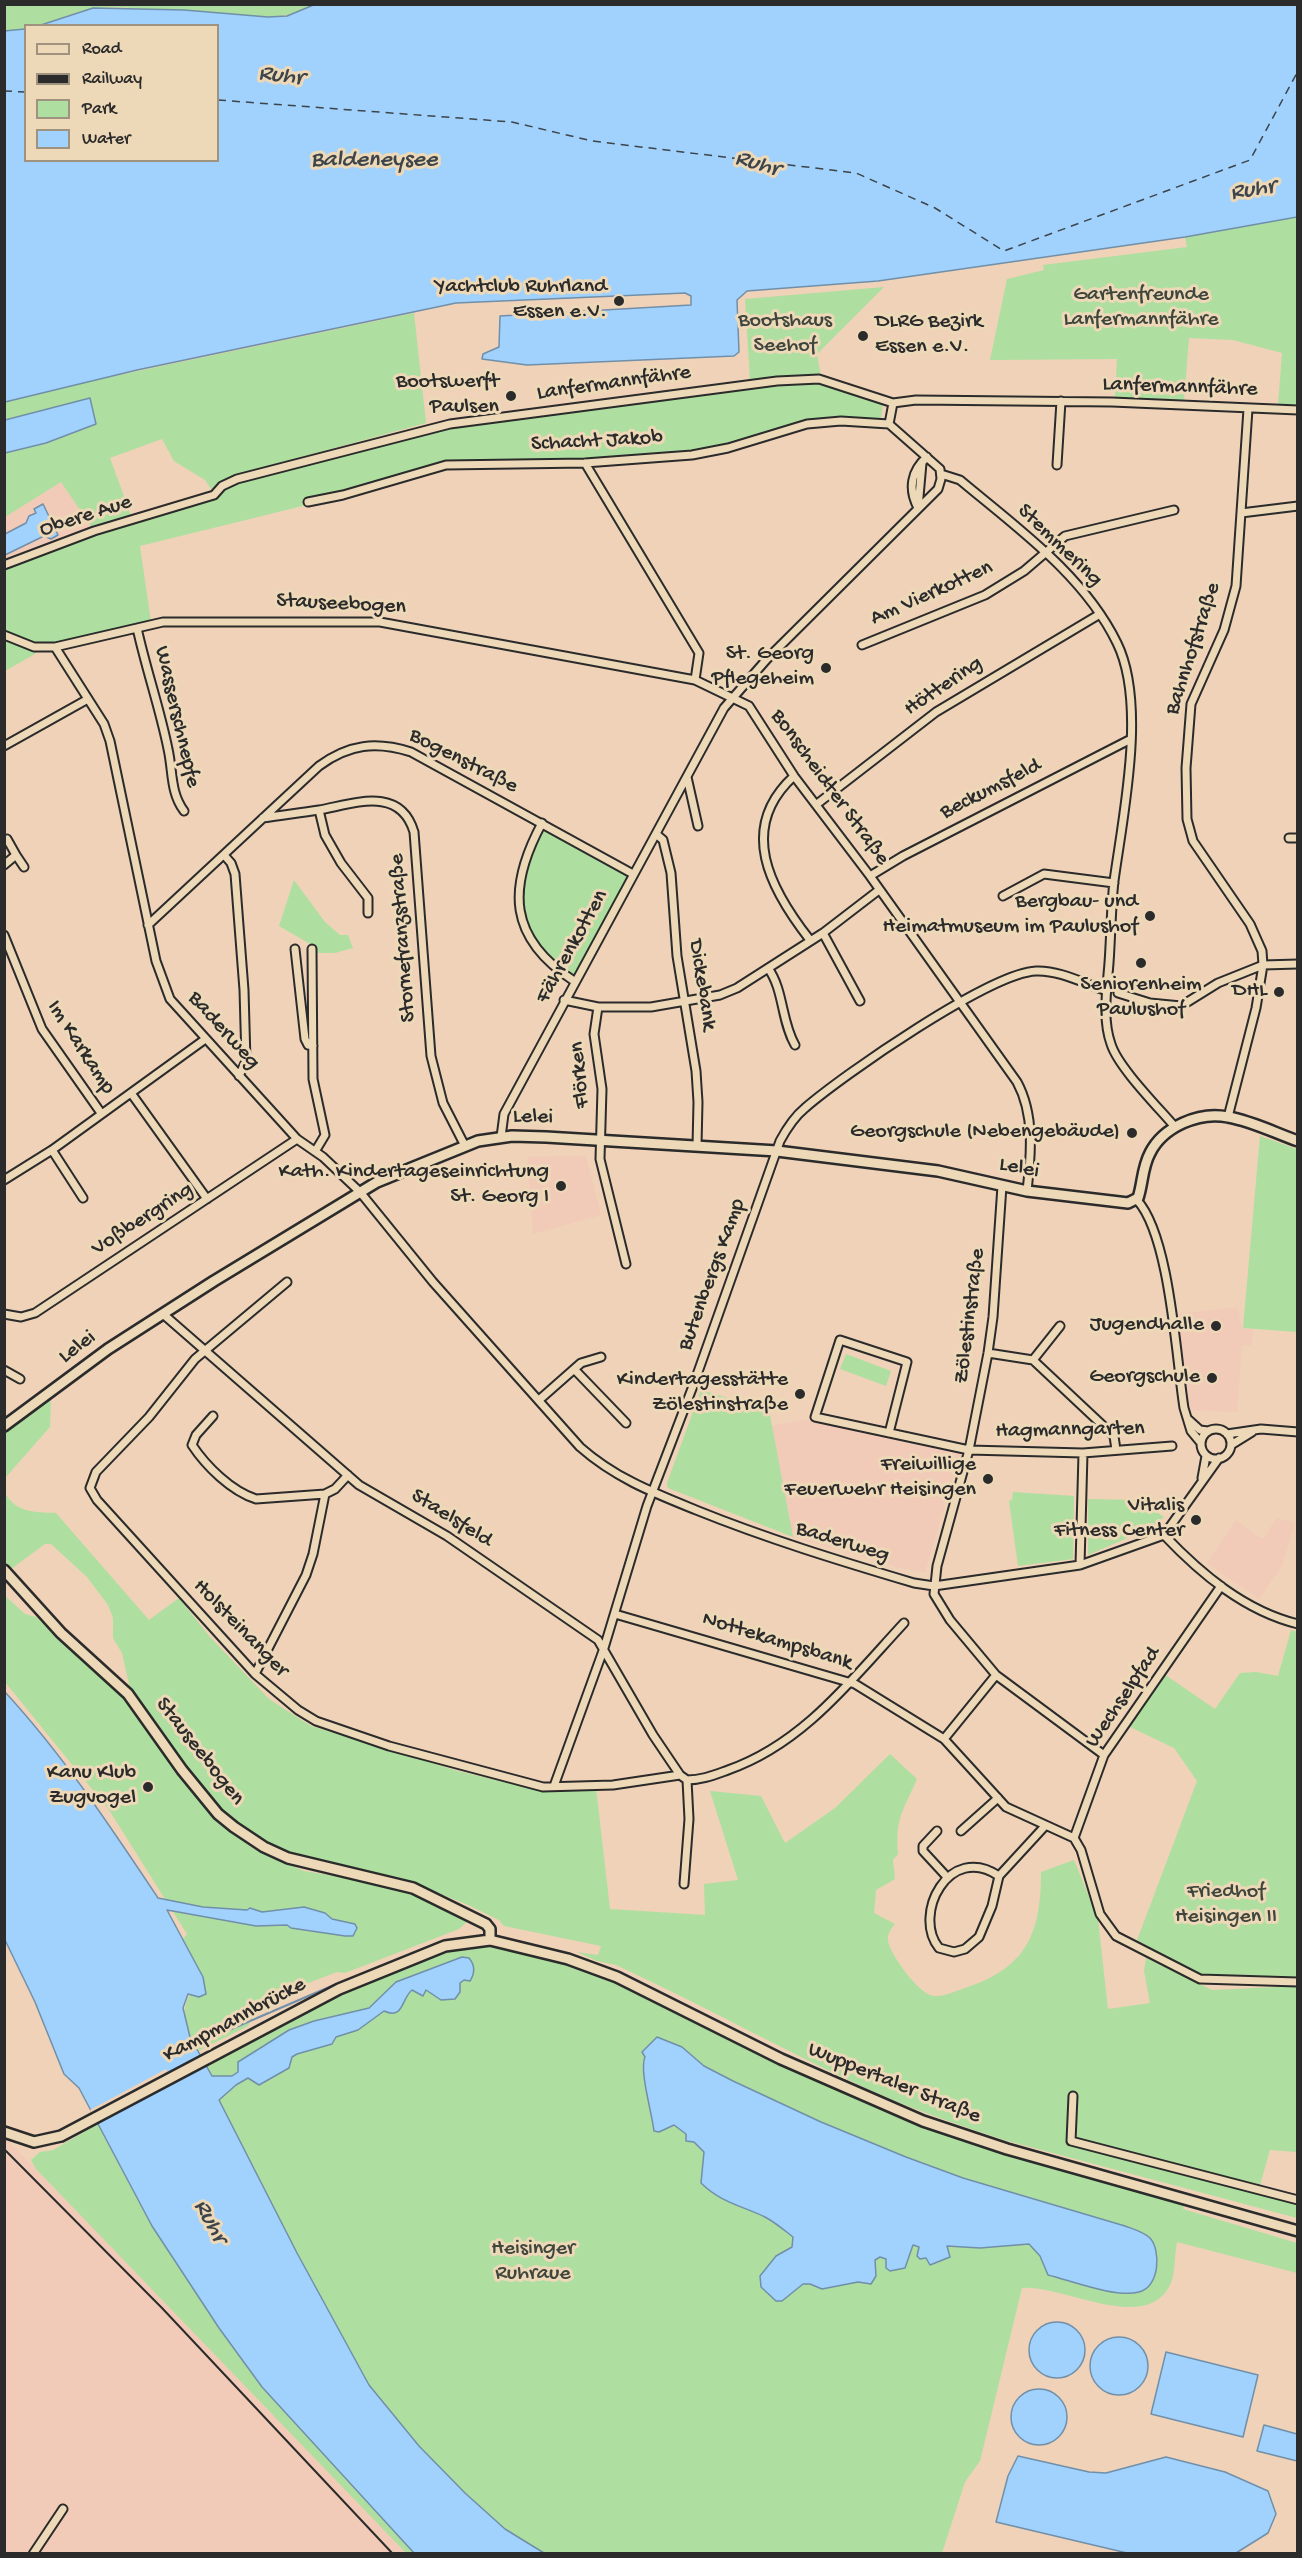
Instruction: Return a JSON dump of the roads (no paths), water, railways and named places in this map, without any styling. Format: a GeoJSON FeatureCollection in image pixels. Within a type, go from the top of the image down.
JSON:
{"type":"FeatureCollection","features":[{"type":"Feature","properties":{"kind":"street","name":"Lanfermannfähre"},"geometry":{"type":"LineString","coordinates":[[181,507],[214,495],[222,486],[237,479],[450,424],[798,380],[829,381],[893,403],[916,399],[1061,401],[1298,411]]}},
{"type":"Feature","properties":{"kind":"street"},"geometry":{"type":"LineString","coordinates":[[1057,465],[1061,401]]}},
{"type":"Feature","properties":{"kind":"street"},"geometry":{"type":"LineString","coordinates":[[889,424],[893,403]]}},
{"type":"Feature","properties":{"kind":"street","name":"Bahnhofstraße"},"geometry":{"type":"LineString","coordinates":[[1228,1117],[1245,1058],[1263,965],[1262,951],[1256,934],[1193,841],[1186,809],[1188,732],[1191,704],[1231,612],[1236,586],[1248,409]]}},
{"type":"Feature","properties":{"kind":"street","name":"Schacht Jakob"},"geometry":{"type":"LineString","coordinates":[[308,502],[343,495],[446,465],[585,463],[692,455],[807,424],[842,421],[889,424]]}},
{"type":"Feature","properties":{"kind":"street","name":"Stemmering"},"geometry":{"type":"LineString","coordinates":[[889,424],[925,459],[940,469],[941,474],[960,480],[1069,576],[1100,614],[1117,643],[1130,690],[1131,739],[1114,883],[1107,991],[1108,1032],[1114,1051],[1175,1127]]}},
{"type":"Feature","properties":{"kind":"street"},"geometry":{"type":"LineString","coordinates":[[918,508],[913,498],[913,475],[925,459]]}},
{"type":"Feature","properties":{"kind":"street"},"geometry":{"type":"LineString","coordinates":[[585,463],[699,654],[695,680]]}},
{"type":"Feature","properties":{"kind":"street","name":"Fährenkotten"},"geometry":{"type":"LineString","coordinates":[[501,1137],[502,1119],[564,1000],[732,697],[918,508],[940,483],[941,474]]}},
{"type":"Feature","properties":{"kind":"street"},"geometry":{"type":"LineString","coordinates":[[1241,513],[1298,506]]}},
{"type":"Feature","properties":{"kind":"street","name":"Obere Aue"},"geometry":{"type":"LineString","coordinates":[[4,565],[94,531],[181,507]]}},
{"type":"Feature","properties":{"kind":"street","name":"Am Vierkotten"},"geometry":{"type":"LineString","coordinates":[[862,645],[978,598],[1024,571],[1065,536],[1174,510]]}},
{"type":"Feature","properties":{"kind":"street","name":"Höttering"},"geometry":{"type":"LineString","coordinates":[[817,804],[936,712],[1100,614]]}},
{"type":"Feature","properties":{"kind":"street","name":"Stauseebogen"},"geometry":{"type":"LineString","coordinates":[[55,647],[163,622],[380,622],[695,680]]}},
{"type":"Feature","properties":{"kind":"street","name":"Wasserschnepfe"},"geometry":{"type":"LineString","coordinates":[[137,628],[168,748],[174,792],[184,811]]}},
{"type":"Feature","properties":{"kind":"street"},"geometry":{"type":"LineString","coordinates":[[4,635],[34,647],[55,647]]}},
{"type":"Feature","properties":{"kind":"street","name":"Baderweg"},"geometry":{"type":"LineString","coordinates":[[55,647],[104,724],[110,741],[148,925],[161,979],[170,999],[204,1040],[297,1139],[316,1150],[360,1192],[434,1282],[591,1457],[617,1475],[653,1494],[764,1538],[914,1583],[934,1586],[1080,1565],[1164,1535]]}},
{"type":"Feature","properties":{"kind":"street","name":"Bonscheidter Straße"},"geometry":{"type":"LineString","coordinates":[[695,680],[749,706],[794,776],[870,876],[1017,1082],[1026,1103],[1030,1147],[1027,1191]]}},
{"type":"Feature","properties":{"kind":"street"},"geometry":{"type":"LineString","coordinates":[[4,746],[88,699]]}},
{"type":"Feature","properties":{"kind":"street","name":"Beckumsfeld"},"geometry":{"type":"LineString","coordinates":[[870,876],[903,856],[1131,739]]}},
{"type":"Feature","properties":{"kind":"street","name":"Bogenstraße"},"geometry":{"type":"LineString","coordinates":[[148,925],[334,755],[352,747],[370,744],[411,752],[633,874]]}},
{"type":"Feature","properties":{"kind":"street"},"geometry":{"type":"LineString","coordinates":[[794,776],[782,787],[768,807],[763,841],[775,884],[810,940]]}},
{"type":"Feature","properties":{"kind":"street"},"geometry":{"type":"LineString","coordinates":[[687,777],[698,826]]}},
{"type":"Feature","properties":{"kind":"street","name":"Stornefranzstraße"},"geometry":{"type":"LineString","coordinates":[[263,818],[377,800],[396,806],[411,821],[431,1056],[443,1103],[465,1146]]}},
{"type":"Feature","properties":{"kind":"street","name":"Stornefranzstraße"},"geometry":{"type":"LineString","coordinates":[[319,810],[325,835],[341,863],[368,898],[368,913]]}},
{"type":"Feature","properties":{"kind":"street"},"geometry":{"type":"LineString","coordinates":[[542,823],[523,862],[519,885],[521,912],[525,929],[538,951],[574,981]]}},
{"type":"Feature","properties":{"kind":"street","name":"Dickebank"},"geometry":{"type":"LineString","coordinates":[[656,834],[663,840],[671,873],[683,1004],[696,1071],[697,1146]]}},
{"type":"Feature","properties":{"kind":"street"},"geometry":{"type":"LineString","coordinates":[[7,839],[24,867]]}},
{"type":"Feature","properties":{"kind":"street"},"geometry":{"type":"LineString","coordinates":[[4,865],[16,855]]}},
{"type":"Feature","properties":{"kind":"street"},"geometry":{"type":"LineString","coordinates":[[224,855],[231,863],[235,874],[242,952],[246,1061],[239,1076]]}},
{"type":"Feature","properties":{"kind":"street"},"geometry":{"type":"LineString","coordinates":[[1003,896],[1044,874],[1114,883]]}},
{"type":"Feature","properties":{"kind":"street"},"geometry":{"type":"LineString","coordinates":[[564,1000],[598,1007],[651,1007],[683,1004],[720,995],[823,933],[879,890]]}},
{"type":"Feature","properties":{"kind":"street"},"geometry":{"type":"LineString","coordinates":[[823,933],[860,1001]]}},
{"type":"Feature","properties":{"kind":"street","name":"Im Karkamp"},"geometry":{"type":"LineString","coordinates":[[4,935],[42,1029],[101,1113]]}},
{"type":"Feature","properties":{"kind":"street"},"geometry":{"type":"LineString","coordinates":[[295,949],[305,1040],[308,1045],[313,1046]]}},
{"type":"Feature","properties":{"kind":"street"},"geometry":{"type":"LineString","coordinates":[[312,949],[313,1079],[325,1135],[316,1150]]}},
{"type":"Feature","properties":{"kind":"street"},"geometry":{"type":"LineString","coordinates":[[1118,993],[1150,1003],[1181,1006],[1224,980],[1263,965],[1298,964]]}},
{"type":"Feature","properties":{"kind":"street"},"geometry":{"type":"LineString","coordinates":[[768,968],[774,978],[788,1031],[795,1045]]}},
{"type":"Feature","properties":{"kind":"street","name":"Butenbergs Kamp"},"geometry":{"type":"LineString","coordinates":[[554,1786],[604,1648],[644,1514],[785,1131],[804,1108],[886,1050],[959,1003],[1008,980],[1036,971],[1062,975],[1107,991]]}},
{"type":"Feature","properties":{"kind":"street","name":"Flörken"},"geometry":{"type":"LineString","coordinates":[[598,1007],[594,1034],[602,1089],[601,1164],[626,1264]]}},
{"type":"Feature","properties":{"kind":"street"},"geometry":{"type":"LineString","coordinates":[[4,1180],[52,1150],[204,1040]]}},
{"type":"Feature","properties":{"kind":"street"},"geometry":{"type":"LineString","coordinates":[[131,1093],[207,1199]]}},
{"type":"Feature","properties":{"kind":"street"},"geometry":{"type":"LineString","coordinates":[[1202,1481],[1206,1456],[1201,1443],[1191,1431],[1184,1408],[1164,1269],[1144,1208],[1137,1200],[1151,1151],[1175,1127],[1204,1117],[1228,1117],[1298,1142]]}},
{"type":"Feature","properties":{"kind":"street","name":"Lelei"},"geometry":{"type":"LineString","coordinates":[[4,1426],[108,1349],[360,1192],[465,1146],[501,1137],[601,1140],[777,1151],[938,1171],[1027,1191],[1128,1203],[1137,1200]]}},
{"type":"Feature","properties":{"kind":"street","name":"Voßbergring"},"geometry":{"type":"LineString","coordinates":[[4,1314],[21,1317],[34,1312],[297,1139]]}},
{"type":"Feature","properties":{"kind":"street"},"geometry":{"type":"LineString","coordinates":[[52,1150],[83,1198]]}},
{"type":"Feature","properties":{"kind":"street","name":"Zölestinstraße"},"geometry":{"type":"LineString","coordinates":[[934,1586],[969,1450],[988,1353],[993,1317],[1002,1186]]}},
{"type":"Feature","properties":{"kind":"street","name":"Holsteinanger"},"geometry":{"type":"LineString","coordinates":[[287,1282],[204,1350],[149,1417],[96,1472],[90,1488],[97,1500],[255,1674],[298,1710],[344,1732],[543,1787],[613,1785],[680,1775]]}},
{"type":"Feature","properties":{"kind":"street","name":"Staelsfeld"},"geometry":{"type":"LineString","coordinates":[[163,1314],[348,1475],[469,1550],[593,1636],[604,1648],[653,1735],[680,1775],[687,1779]]}},
{"type":"Feature","properties":{"kind":"street"},"geometry":{"type":"LineString","coordinates":[[1033,1360],[1060,1326]]}},
{"type":"Feature","properties":{"kind":"street"},"geometry":{"type":"LineString","coordinates":[[889,1432],[907,1362],[840,1340],[815,1417],[969,1450]]}},
{"type":"Feature","properties":{"kind":"street"},"geometry":{"type":"LineString","coordinates":[[988,1353],[1033,1360],[1114,1436],[1116,1450]]}},
{"type":"Feature","properties":{"kind":"street"},"geometry":{"type":"LineString","coordinates":[[539,1400],[574,1369],[589,1360],[601,1358]]}},
{"type":"Feature","properties":{"kind":"street"},"geometry":{"type":"LineString","coordinates":[[574,1369],[626,1423]]}},
{"type":"Feature","properties":{"kind":"street"},"geometry":{"type":"LineString","coordinates":[[4,1370],[20,1379]]}},
{"type":"Feature","properties":{"kind":"street"},"geometry":{"type":"LineString","coordinates":[[213,1416],[196,1435],[192,1445],[230,1486],[256,1499],[326,1494],[335,1489],[348,1475]]}},
{"type":"Feature","properties":{"kind":"street"},"geometry":{"type":"LineString","coordinates":[[1189,1420],[1200,1430],[1221,1430],[1227,1434],[1231,1445]]}},
{"type":"Feature","properties":{"kind":"street"},"geometry":{"type":"LineString","coordinates":[[1227,1434],[1254,1430],[1298,1432]]}},
{"type":"Feature","properties":{"kind":"street"},"geometry":{"type":"LineString","coordinates":[[1254,1430],[1231,1445],[1226,1455],[1219,1458],[1164,1535],[1221,1586],[1258,1611],[1298,1624]]}},
{"type":"Feature","properties":{"kind":"street"},"geometry":{"type":"LineString","coordinates":[[1201,1443],[1208,1431]]}},
{"type":"Feature","properties":{"kind":"street","name":"Hagmanngarten"},"geometry":{"type":"LineString","coordinates":[[969,1450],[1083,1453],[1172,1446]]}},
{"type":"Feature","properties":{"kind":"street"},"geometry":{"type":"LineString","coordinates":[[1080,1565],[1083,1453]]}},
{"type":"Feature","properties":{"kind":"street"},"geometry":{"type":"LineString","coordinates":[[1206,1456],[1219,1458]]}},
{"type":"Feature","properties":{"kind":"street"},"geometry":{"type":"LineString","coordinates":[[255,1674],[306,1575],[316,1544],[326,1494]]}},
{"type":"Feature","properties":{"kind":"street","name":"Stauseebogen"},"geometry":{"type":"LineString","coordinates":[[4,1570],[61,1633],[128,1694],[182,1770],[218,1814],[234,1827],[264,1847],[300,1862],[425,1892],[486,1924],[490,1929],[490,1940]]}},
{"type":"Feature","properties":{"kind":"street"},"geometry":{"type":"LineString","coordinates":[[934,1586],[936,1599],[945,1613],[996,1675],[1104,1755]]}},
{"type":"Feature","properties":{"kind":"street","name":"Wechselpfad"},"geometry":{"type":"LineString","coordinates":[[1074,1838],[1104,1755],[1221,1586]]}},
{"type":"Feature","properties":{"kind":"street","name":"Nottekampsbank"},"geometry":{"type":"LineString","coordinates":[[615,1614],[850,1682],[944,1738],[998,1798],[1013,1811],[1074,1838]]}},
{"type":"Feature","properties":{"kind":"street"},"geometry":{"type":"LineString","coordinates":[[684,1884],[689,1819],[687,1779],[711,1776],[759,1755],[812,1720],[904,1623]]}},
{"type":"Feature","properties":{"kind":"street"},"geometry":{"type":"LineString","coordinates":[[944,1738],[996,1675]]}},
{"type":"Feature","properties":{"kind":"street"},"geometry":{"type":"LineString","coordinates":[[961,1832],[998,1798]]}},
{"type":"Feature","properties":{"kind":"street"},"geometry":{"type":"LineString","coordinates":[[999,1876],[1045,1826]]}},
{"type":"Feature","properties":{"kind":"street"},"geometry":{"type":"LineString","coordinates":[[937,1831],[923,1846],[922,1851],[946,1877]]}},
{"type":"Feature","properties":{"kind":"street"},"geometry":{"type":"LineString","coordinates":[[1074,1838],[1081,1851],[1100,1914],[1109,1930],[1125,1942],[1200,1979],[1298,1982]]}},
{"type":"Feature","properties":{"kind":"street"},"geometry":{"type":"LineString","coordinates":[[972,1868],[999,1876],[1000,1883],[983,1932],[965,1949],[950,1953],[937,1946],[932,1924],[934,1898],[946,1877],[972,1868]]}},
{"type":"Feature","properties":{"kind":"street","name":"Kampmannbrücke"},"geometry":{"type":"LineString","coordinates":[[4,2132],[29,2141],[51,2140],[339,1989],[445,1946],[490,1940]]}},
{"type":"Feature","properties":{"kind":"street","name":"Wuppertaler Straße"},"geometry":{"type":"LineString","coordinates":[[490,1940],[558,1956],[617,1977],[782,2059],[923,2121],[1007,2149],[1298,2231]]}},
{"type":"Feature","properties":{"kind":"street"},"geometry":{"type":"LineString","coordinates":[[1073,2096],[1071,2141],[1298,2200]]}},
{"type":"Feature","properties":{"kind":"street"},"geometry":{"type":"LineString","coordinates":[[33,2553],[63,2509]]}},
{"type":"Feature","properties":{"kind":"water","name":"Baldeneysee"},"geometry":{"type":"Polygon","coordinates":[[[316,4],[1297,5],[1297,217],[1185,237],[878,281],[747,291],[737,300],[739,352],[734,356],[527,365],[482,359],[483,354],[499,347],[500,316],[691,305],[691,296],[685,293],[456,303],[137,370],[5,402],[4,31],[24,29],[24,162],[219,162],[219,24],[44,24],[93,8],[287,16],[316,4]]]}},
{"type":"Feature","properties":{"kind":"water"},"geometry":{"type":"Polygon","coordinates":[[[90,398],[96,424],[46,443],[5,453],[5,420],[90,398]]]}},
{"type":"Feature","properties":{"kind":"water"},"geometry":{"type":"Polygon","coordinates":[[[43,504],[58,535],[51,539],[44,536],[5,555],[5,534],[26,523],[29,516],[36,513],[34,509],[43,504]]]}},
{"type":"Feature","properties":{"kind":"water","name":"Ruhr"},"geometry":{"type":"Polygon","coordinates":[[[5,1692],[66,1766],[158,1898],[203,1907],[247,1910],[250,1908],[262,1912],[304,1907],[325,1913],[332,1919],[355,1924],[357,1928],[353,1936],[345,1936],[291,1928],[287,1925],[256,1926],[167,1910],[203,1977],[206,1994],[199,1997],[188,1994],[183,2008],[190,2037],[212,2076],[232,2076],[238,2072],[238,2062],[289,2030],[314,2021],[369,2008],[396,1982],[462,1957],[469,1958],[471,1961],[474,1969],[472,1978],[470,1981],[464,1980],[460,1983],[460,1992],[455,1999],[441,2000],[426,1990],[423,1996],[412,1990],[399,2011],[390,2013],[384,2011],[358,2030],[336,2037],[332,2044],[297,2054],[292,2057],[289,2068],[259,2085],[248,2078],[219,2100],[297,2253],[369,2385],[419,2446],[465,2493],[505,2529],[544,2553],[414,2553],[262,2387],[219,2328],[152,2226],[79,2088],[64,2074],[35,2002],[5,1940],[5,1692]]]}},
{"type":"Feature","properties":{"kind":"water"},"geometry":{"type":"Polygon","coordinates":[[[657,2037],[682,2047],[704,2066],[733,2081],[821,2122],[906,2157],[963,2178],[1142,2232],[1154,2244],[1157,2259],[1155,2276],[1146,2289],[1139,2292],[1118,2293],[1048,2275],[1040,2256],[1029,2244],[980,2248],[947,2246],[950,2257],[930,2265],[926,2258],[920,2259],[917,2256],[919,2247],[913,2245],[905,2268],[890,2271],[886,2268],[886,2259],[880,2257],[875,2260],[876,2276],[871,2284],[858,2282],[822,2289],[803,2284],[782,2301],[776,2301],[761,2287],[760,2276],[776,2256],[792,2247],[793,2237],[769,2219],[724,2199],[701,2183],[704,2152],[694,2142],[686,2141],[686,2134],[674,2125],[659,2132],[654,2131],[645,2081],[645,2057],[642,2052],[657,2037]]]}},
{"type":"Feature","properties":{"kind":"water"},"geometry":{"type":"Polygon","coordinates":[[[1051,2322],[1063,2322],[1077,2330],[1085,2344],[1083,2361],[1077,2370],[1063,2378],[1051,2378],[1034,2366],[1029,2356],[1029,2344],[1041,2327],[1051,2322]]]}},
{"type":"Feature","properties":{"kind":"water"},"geometry":{"type":"Polygon","coordinates":[[[1119,2337],[1135,2342],[1143,2350],[1148,2366],[1143,2382],[1135,2390],[1119,2395],[1103,2390],[1095,2382],[1090,2366],[1095,2350],[1103,2342],[1119,2337]]]}},
{"type":"Feature","properties":{"kind":"water"},"geometry":{"type":"Polygon","coordinates":[[[1166,2352],[1258,2375],[1243,2437],[1151,2414],[1166,2352]]]}},
{"type":"Feature","properties":{"kind":"water"},"geometry":{"type":"Polygon","coordinates":[[[1033,2389],[1045,2389],[1059,2397],[1067,2411],[1065,2428],[1059,2437],[1045,2445],[1033,2445],[1016,2433],[1011,2423],[1011,2411],[1023,2394],[1033,2389]]]}},
{"type":"Feature","properties":{"kind":"water"},"geometry":{"type":"Polygon","coordinates":[[[1264,2425],[1297,2434],[1297,2461],[1257,2451],[1264,2425]]]}},
{"type":"Feature","properties":{"kind":"water"},"geometry":{"type":"Polygon","coordinates":[[[1018,2456],[1089,2472],[1106,2473],[1166,2457],[1225,2472],[1268,2491],[1276,2514],[1268,2533],[1236,2553],[1127,2553],[996,2522],[1008,2476],[1018,2456]]]}},
{"type":"Feature","properties":{"kind":"waterway"},"geometry":{"type":"LineString","coordinates":[[194,2045],[334,1985]]}},
{"type":"Feature","properties":{"kind":"railway"},"geometry":{"type":"LineString","coordinates":[[4,2149],[162,2308],[393,2554]]}},
{"type":"Feature","properties":{"kind":"place","name":"Yachtclub Ruhrland Essen e.V."},"geometry":{"type":"Point","coordinates":[619,301]}},
{"type":"Feature","properties":{"kind":"place","name":"DLRG Bezirk Essen e.V."},"geometry":{"type":"Point","coordinates":[863,336]}},
{"type":"Feature","properties":{"kind":"place","name":"Bootswerft Paulsen"},"geometry":{"type":"Point","coordinates":[511,396]}},
{"type":"Feature","properties":{"kind":"place","name":"St. Georg Pflegeheim"},"geometry":{"type":"Point","coordinates":[826,668]}},
{"type":"Feature","properties":{"kind":"place","name":"Bergbau- und Heimatmuseum im Paulushof"},"geometry":{"type":"Point","coordinates":[1150,916]}},
{"type":"Feature","properties":{"kind":"place","name":"Seniorenheim Paulushof"},"geometry":{"type":"Point","coordinates":[1141,963]}},
{"type":"Feature","properties":{"kind":"place","name":"DHL"},"geometry":{"type":"Point","coordinates":[1279,992]}},
{"type":"Feature","properties":{"kind":"place","name":"Georgschule (Nebengebäude)"},"geometry":{"type":"Point","coordinates":[1132,1133]}},
{"type":"Feature","properties":{"kind":"place","name":"Kath. Kindertageseinrichtung St. Georg I"},"geometry":{"type":"Point","coordinates":[561,1186]}},
{"type":"Feature","properties":{"kind":"place","name":"Jugendhalle"},"geometry":{"type":"Point","coordinates":[1216,1326]}},
{"type":"Feature","properties":{"kind":"place","name":"Georgschule"},"geometry":{"type":"Point","coordinates":[1212,1378]}},
{"type":"Feature","properties":{"kind":"place","name":"Kindertagesstätte Zölestinstraße"},"geometry":{"type":"Point","coordinates":[800,1394]}},
{"type":"Feature","properties":{"kind":"place","name":"Freiwillige Feuerwehr Heisingen"},"geometry":{"type":"Point","coordinates":[988,1479]}},
{"type":"Feature","properties":{"kind":"place","name":"Vitalis Fitness Center"},"geometry":{"type":"Point","coordinates":[1196,1520]}},
{"type":"Feature","properties":{"kind":"place","name":"Kanu Klub Zugvogel"},"geometry":{"type":"Point","coordinates":[148,1787]}},
{"type":"Feature","properties":{"kind":"park label","name":"Gartenfreunde Lanfermannfähre"},"geometry":{"type":"Point","coordinates":[1141,308]}},
{"type":"Feature","properties":{"kind":"park label","name":"Bootshaus Seehof"},"geometry":{"type":"Point","coordinates":[785,334]}},
{"type":"Feature","properties":{"kind":"park label","name":"Friedhof Heisingen II"},"geometry":{"type":"Point","coordinates":[1226,1906]}},
{"type":"Feature","properties":{"kind":"park label","name":"Heisinger Ruhraue"},"geometry":{"type":"Point","coordinates":[533,2262]}}]}
